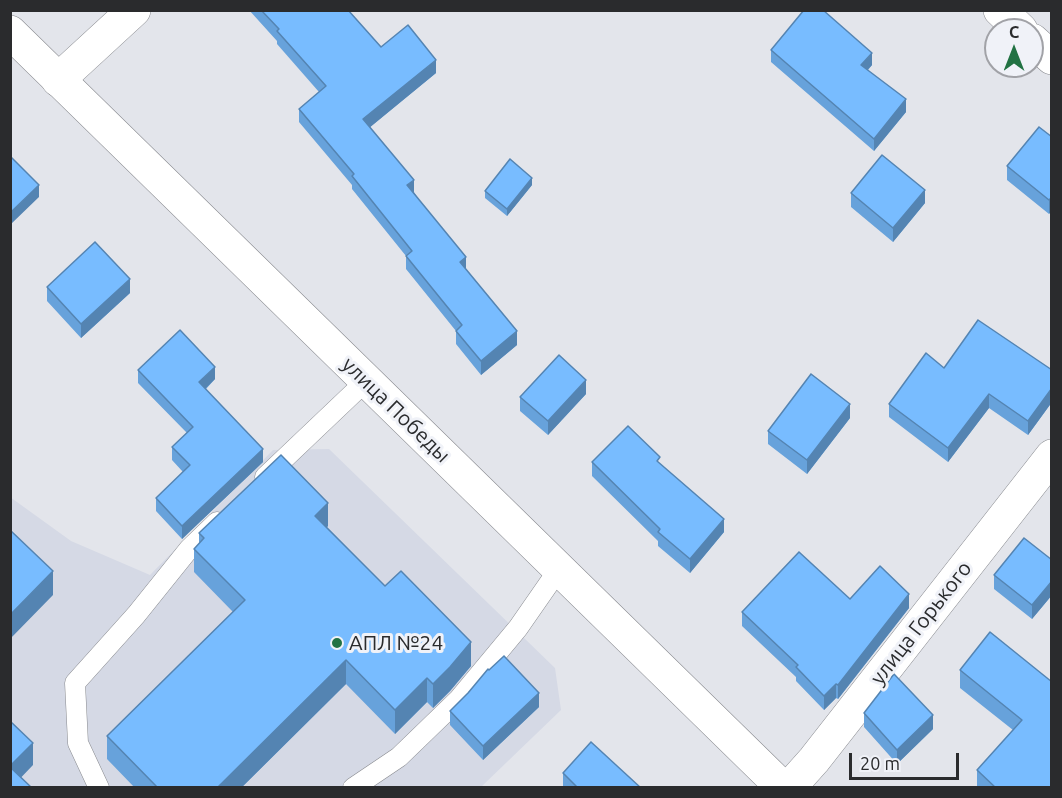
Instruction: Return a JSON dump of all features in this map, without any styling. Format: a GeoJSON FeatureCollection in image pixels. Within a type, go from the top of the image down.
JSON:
{"type":"FeatureCollection","features":[{"type":"Feature","properties":{"kind":"main road"},"geometry":{"type":"LineString","coordinates":[[58,80],[134,10]]}},
{"type":"Feature","properties":{"kind":"main road","name":"улица Победы"},"geometry":{"type":"LineString","coordinates":[[10,32],[783,788]]}},
{"type":"Feature","properties":{"kind":"main road","name":"улица Горького"},"geometry":{"type":"LineString","coordinates":[[789,788],[814,760],[1052,456]]}},
{"type":"Feature","properties":{"kind":"lane"},"geometry":{"type":"LineString","coordinates":[[249,492],[366,381]]}},
{"type":"Feature","properties":{"kind":"lane"},"geometry":{"type":"LineString","coordinates":[[99,788],[78,743],[75,683],[136,615],[189,549],[232,508]]}},
{"type":"Feature","properties":{"kind":"lane"},"geometry":{"type":"LineString","coordinates":[[353,788],[399,757],[459,699],[518,628],[559,569]]}},
{"type":"Feature","properties":{"kind":"shaded area"},"geometry":{"type":"Polygon","coordinates":[[[329,449],[555,668],[561,710],[481,787],[11,787],[10,497],[71,541],[150,575],[273,450],[329,449]]]}},
{"type":"Feature","properties":{"kind":"building"},"geometry":{"type":"Polygon","coordinates":[[[261,10],[348,10],[381,47],[408,25],[436,60],[363,119],[414,180],[407,185],[466,257],[460,262],[517,331],[481,361],[456,331],[462,325],[406,256],[412,251],[352,176],[354,174],[299,109],[326,86],[261,10]]]}},
{"type":"Feature","properties":{"kind":"building"},"geometry":{"type":"Polygon","coordinates":[[[804,10],[823,10],[872,53],[861,65],[906,99],[874,139],[771,50],[804,10]]]}},
{"type":"Feature","properties":{"kind":"building"},"geometry":{"type":"Polygon","coordinates":[[[1039,127],[1052,137],[1052,197],[1049,200],[1007,166],[1039,127]]]}},
{"type":"Feature","properties":{"kind":"building"},"geometry":{"type":"Polygon","coordinates":[[[882,155],[925,190],[893,228],[851,193],[882,155]]]}},
{"type":"Feature","properties":{"kind":"building"},"geometry":{"type":"Polygon","coordinates":[[[10,156],[39,185],[10,213],[10,156]]]}},
{"type":"Feature","properties":{"kind":"building"},"geometry":{"type":"Polygon","coordinates":[[[510,159],[532,178],[507,209],[485,191],[510,159]]]}},
{"type":"Feature","properties":{"kind":"building"},"geometry":{"type":"Polygon","coordinates":[[[95,242],[130,279],[81,324],[47,287],[95,242]]]}},
{"type":"Feature","properties":{"kind":"building"},"geometry":{"type":"Polygon","coordinates":[[[978,320],[1052,370],[1052,388],[1028,421],[989,394],[948,448],[889,404],[926,353],[944,368],[978,320]]]}},
{"type":"Feature","properties":{"kind":"building"},"geometry":{"type":"Polygon","coordinates":[[[180,330],[215,367],[199,382],[263,449],[182,526],[156,498],[190,465],[172,447],[193,427],[138,370],[180,330]]]}},
{"type":"Feature","properties":{"kind":"building"},"geometry":{"type":"Polygon","coordinates":[[[559,355],[586,380],[548,421],[520,397],[559,355]]]}},
{"type":"Feature","properties":{"kind":"building"},"geometry":{"type":"Polygon","coordinates":[[[811,374],[850,404],[807,460],[768,431],[811,374]]]}},
{"type":"Feature","properties":{"kind":"building"},"geometry":{"type":"Polygon","coordinates":[[[628,426],[660,457],[657,461],[724,519],[690,559],[658,532],[660,529],[592,462],[628,426]]]}},
{"type":"Feature","properties":{"kind":"building","name":"АПЛ №24"},"geometry":{"type":"Polygon","coordinates":[[[281,455],[328,503],[315,516],[385,586],[401,571],[471,642],[433,684],[427,678],[395,710],[346,660],[217,788],[158,788],[107,736],[245,600],[194,549],[204,538],[199,533],[281,455]]]}},
{"type":"Feature","properties":{"kind":"building"},"geometry":{"type":"Polygon","coordinates":[[[10,530],[53,571],[10,615],[10,530]]]}},
{"type":"Feature","properties":{"kind":"building"},"geometry":{"type":"Polygon","coordinates":[[[1024,538],[1052,560],[1052,581],[1032,605],[994,575],[1024,538]]]}},
{"type":"Feature","properties":{"kind":"building"},"geometry":{"type":"Polygon","coordinates":[[[799,552],[850,599],[880,566],[909,594],[838,685],[836,684],[824,696],[796,667],[798,665],[742,612],[799,552]]]}},
{"type":"Feature","properties":{"kind":"building"},"geometry":{"type":"Polygon","coordinates":[[[990,632],[1052,682],[1052,788],[996,788],[977,770],[1022,720],[960,670],[990,632]]]}},
{"type":"Feature","properties":{"kind":"building"},"geometry":{"type":"Polygon","coordinates":[[[504,656],[539,693],[483,746],[450,711],[488,669],[504,656]]]}},
{"type":"Feature","properties":{"kind":"building"},"geometry":{"type":"Polygon","coordinates":[[[894,674],[933,715],[897,750],[864,713],[894,674]]]}},
{"type":"Feature","properties":{"kind":"building"},"geometry":{"type":"Polygon","coordinates":[[[10,721],[33,743],[10,766],[10,721]]]}},
{"type":"Feature","properties":{"kind":"building"},"geometry":{"type":"Polygon","coordinates":[[[591,742],[641,788],[578,788],[563,773],[591,742]]]}},
{"type":"Feature","properties":{"kind":"building"},"geometry":{"type":"Polygon","coordinates":[[[10,767],[32,788],[10,788],[10,767]]]}},
{"type":"Feature","properties":{"kind":"place","name":"АПЛ №24"},"geometry":{"type":"Point","coordinates":[337,643]}}]}
